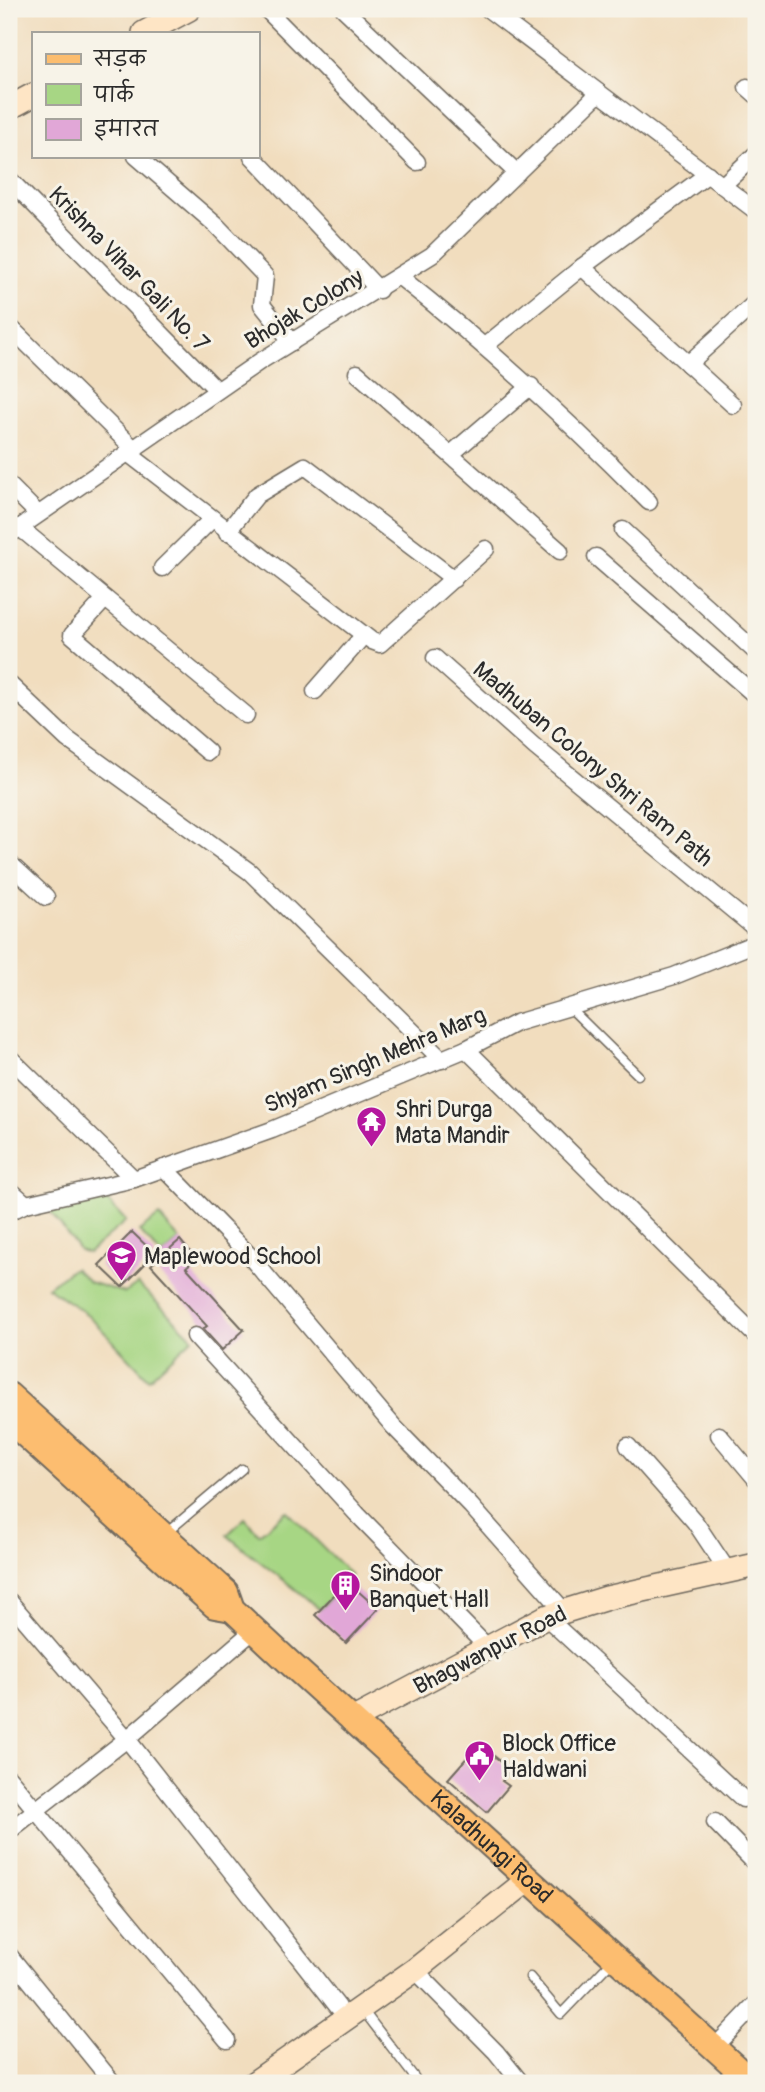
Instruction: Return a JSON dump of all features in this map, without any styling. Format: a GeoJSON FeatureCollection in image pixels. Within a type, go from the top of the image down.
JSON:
{"type":"FeatureCollection","features":[{"type":"Feature","properties":{"kind":"main road","name":"Kaladhungi Road"},"geometry":{"type":"LineString","coordinates":[[11,1408],[226,1592],[232,1609],[254,1630],[753,2083]]}},
{"type":"Feature","properties":{"kind":"main road","name":"Kaladhungi Road"},"geometry":{"type":"LineString","coordinates":[[11,1408],[215,1606],[232,1609]]}},
{"type":"Feature","properties":{"kind":"street"},"geometry":{"type":"LineString","coordinates":[[146,32],[189,9]]}},
{"type":"Feature","properties":{"kind":"street"},"geometry":{"type":"LineString","coordinates":[[266,9],[416,162]]}},
{"type":"Feature","properties":{"kind":"street"},"geometry":{"type":"LineString","coordinates":[[344,9],[517,173]]}},
{"type":"Feature","properties":{"kind":"street"},"geometry":{"type":"LineString","coordinates":[[488,9],[756,211]]}},
{"type":"Feature","properties":{"kind":"street","name":"Bhojak Colony"},"geometry":{"type":"LineString","coordinates":[[14,531],[132,452],[217,390],[432,255],[599,93]]}},
{"type":"Feature","properties":{"kind":"street"},"geometry":{"type":"LineString","coordinates":[[9,108],[32,95]]}},
{"type":"Feature","properties":{"kind":"street"},"geometry":{"type":"LineString","coordinates":[[723,185],[756,154]]}},
{"type":"Feature","properties":{"kind":"street"},"geometry":{"type":"LineString","coordinates":[[138,158],[216,225],[265,276],[262,305],[292,342]]}},
{"type":"Feature","properties":{"kind":"street"},"geometry":{"type":"LineString","coordinates":[[254,158],[379,290]]}},
{"type":"Feature","properties":{"kind":"street"},"geometry":{"type":"LineString","coordinates":[[486,345],[582,267],[708,174]]}},
{"type":"Feature","properties":{"kind":"street","name":"Krishna Vihar Gali No. 7"},"geometry":{"type":"LineString","coordinates":[[9,179],[217,390]]}},
{"type":"Feature","properties":{"kind":"street"},"geometry":{"type":"LineString","coordinates":[[582,267],[733,405]]}},
{"type":"Feature","properties":{"kind":"street"},"geometry":{"type":"LineString","coordinates":[[400,277],[486,345],[649,502]]}},
{"type":"Feature","properties":{"kind":"street"},"geometry":{"type":"LineString","coordinates":[[688,364],[756,302]]}},
{"type":"Feature","properties":{"kind":"street"},"geometry":{"type":"LineString","coordinates":[[9,327],[132,452],[211,520],[364,635],[380,644],[387,641],[486,549]]}},
{"type":"Feature","properties":{"kind":"street"},"geometry":{"type":"LineString","coordinates":[[357,373],[560,551]]}},
{"type":"Feature","properties":{"kind":"street"},"geometry":{"type":"LineString","coordinates":[[451,454],[531,386]]}},
{"type":"Feature","properties":{"kind":"street"},"geometry":{"type":"LineString","coordinates":[[227,532],[257,495],[305,466],[454,579]]}},
{"type":"Feature","properties":{"kind":"street"},"geometry":{"type":"LineString","coordinates":[[9,485],[38,514]]}},
{"type":"Feature","properties":{"kind":"street"},"geometry":{"type":"LineString","coordinates":[[162,568],[211,520]]}},
{"type":"Feature","properties":{"kind":"street"},"geometry":{"type":"LineString","coordinates":[[623,530],[756,652]]}},
{"type":"Feature","properties":{"kind":"street"},"geometry":{"type":"LineString","coordinates":[[14,531],[105,599],[246,715]]}},
{"type":"Feature","properties":{"kind":"street"},"geometry":{"type":"LineString","coordinates":[[596,557],[756,696]]}},
{"type":"Feature","properties":{"kind":"street"},"geometry":{"type":"LineString","coordinates":[[105,599],[72,635],[208,752]]}},
{"type":"Feature","properties":{"kind":"street"},"geometry":{"type":"LineString","coordinates":[[315,691],[364,635]]}},
{"type":"Feature","properties":{"kind":"street","name":"Madhuban Colony Shri Ram Path"},"geometry":{"type":"LineString","coordinates":[[435,658],[545,756],[756,929]]}},
{"type":"Feature","properties":{"kind":"street"},"geometry":{"type":"LineString","coordinates":[[9,684],[67,739],[250,872],[442,1060]]}},
{"type":"Feature","properties":{"kind":"street"},"geometry":{"type":"LineString","coordinates":[[9,863],[46,897]]}},
{"type":"Feature","properties":{"kind":"street","name":"Shyam Singh Mehra Marg"},"geometry":{"type":"LineString","coordinates":[[9,1212],[26,1204],[134,1179],[330,1108],[442,1060],[516,1023],[674,976],[756,943]]}},
{"type":"Feature","properties":{"kind":"street"},"geometry":{"type":"LineString","coordinates":[[466,1049],[756,1336]]}},
{"type":"Feature","properties":{"kind":"street"},"geometry":{"type":"LineString","coordinates":[[9,1057],[134,1179]]}},
{"type":"Feature","properties":{"kind":"street"},"geometry":{"type":"LineString","coordinates":[[164,1168],[247,1253],[394,1427],[471,1506],[555,1614],[743,1799]]}},
{"type":"Feature","properties":{"kind":"street"},"geometry":{"type":"LineString","coordinates":[[9,1189],[26,1204]]}},
{"type":"Feature","properties":{"kind":"street"},"geometry":{"type":"LineString","coordinates":[[195,1336],[357,1514],[489,1649]]}},
{"type":"Feature","properties":{"kind":"street"},"geometry":{"type":"LineString","coordinates":[[719,1435],[756,1479]]}},
{"type":"Feature","properties":{"kind":"street"},"geometry":{"type":"LineString","coordinates":[[628,1446],[695,1522],[727,1570]]}},
{"type":"Feature","properties":{"kind":"street","name":"Bhagwanpur Road"},"geometry":{"type":"LineString","coordinates":[[352,1720],[555,1614],[756,1565]]}},
{"type":"Feature","properties":{"kind":"street"},"geometry":{"type":"LineString","coordinates":[[9,1601],[127,1739],[338,2007]]}},
{"type":"Feature","properties":{"kind":"street"},"geometry":{"type":"LineString","coordinates":[[9,1831],[127,1739],[254,1630]]}},
{"type":"Feature","properties":{"kind":"street"},"geometry":{"type":"LineString","coordinates":[[9,1777],[227,2039]]}},
{"type":"Feature","properties":{"kind":"street"},"geometry":{"type":"LineString","coordinates":[[715,1822],[756,1864]]}},
{"type":"Feature","properties":{"kind":"street"},"geometry":{"type":"LineString","coordinates":[[258,2082],[415,1970],[528,1880]]}},
{"type":"Feature","properties":{"kind":"street"},"geometry":{"type":"LineString","coordinates":[[9,1955],[113,2083]]}},
{"type":"Feature","properties":{"kind":"street"},"geometry":{"type":"LineString","coordinates":[[415,1970],[496,2052],[522,2083]]}},
{"type":"Feature","properties":{"kind":"street"},"geometry":{"type":"LineString","coordinates":[[713,2049],[756,2004]]}},
{"type":"Feature","properties":{"kind":"lane"},"geometry":{"type":"LineString","coordinates":[[568,1006],[638,1075]]}},
{"type":"Feature","properties":{"kind":"lane"},"geometry":{"type":"LineString","coordinates":[[163,1536],[242,1469]]}},
{"type":"Feature","properties":{"kind":"lane"},"geometry":{"type":"LineString","coordinates":[[530,1977],[561,2014],[615,1958]]}},
{"type":"Feature","properties":{"kind":"lane"},"geometry":{"type":"LineString","coordinates":[[362,2009],[415,2078]]}},
{"type":"Feature","properties":{"kind":"green space"},"geometry":{"type":"Polygon","coordinates":[[[103,1196],[126,1221],[88,1253],[79,1250],[50,1211],[103,1196]]]}},
{"type":"Feature","properties":{"kind":"green space"},"geometry":{"type":"Polygon","coordinates":[[[159,1216],[180,1240],[162,1256],[139,1231],[159,1216]]]}},
{"type":"Feature","properties":{"kind":"green space"},"geometry":{"type":"Polygon","coordinates":[[[74,1268],[89,1282],[125,1293],[138,1284],[193,1338],[149,1379],[88,1315],[47,1287],[74,1268]]]}},
{"type":"Feature","properties":{"kind":"green space"},"geometry":{"type":"Polygon","coordinates":[[[287,1511],[351,1575],[320,1610],[227,1535],[245,1518],[259,1534],[287,1511]]]}},
{"type":"Feature","properties":{"kind":"building"},"geometry":{"type":"Polygon","coordinates":[[[132,1232],[155,1254],[122,1287],[99,1265],[132,1232]]]}},
{"type":"Feature","properties":{"kind":"building"},"geometry":{"type":"Polygon","coordinates":[[[180,1240],[196,1259],[186,1267],[244,1330],[222,1350],[203,1329],[207,1326],[151,1265],[180,1240]]]}},
{"type":"Feature","properties":{"kind":"building","name":"Sindoor Banquet Hall"},"geometry":{"type":"Polygon","coordinates":[[[347,1581],[378,1609],[346,1643],[315,1615],[347,1581]]]}},
{"type":"Feature","properties":{"kind":"building","name":"Block Office Haldwani"},"geometry":{"type":"Polygon","coordinates":[[[471,1753],[486,1766],[494,1756],[511,1770],[502,1781],[509,1786],[487,1812],[448,1779],[471,1753]]]}},
{"type":"Feature","properties":{"kind":"place","name":"Shri Durga Mata Mandir"},"geometry":{"type":"Point","coordinates":[372,1149]}},
{"type":"Feature","properties":{"kind":"place","name":"Maplewood School"},"geometry":{"type":"Point","coordinates":[121,1283]}},
{"type":"Feature","properties":{"kind":"place","name":"Sindoor Banquet Hall"},"geometry":{"type":"Point","coordinates":[346,1613]}},
{"type":"Feature","properties":{"kind":"place","name":"Block Office Haldwani"},"geometry":{"type":"Point","coordinates":[479,1783]}}]}
